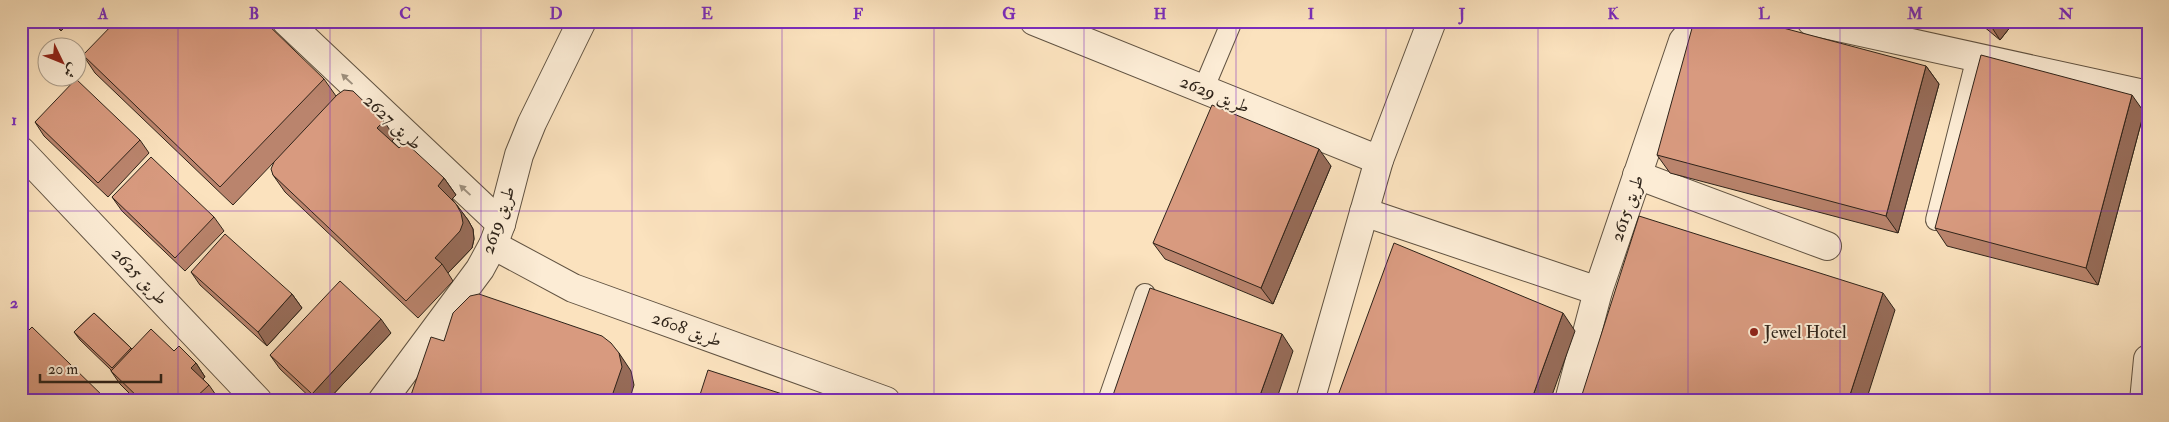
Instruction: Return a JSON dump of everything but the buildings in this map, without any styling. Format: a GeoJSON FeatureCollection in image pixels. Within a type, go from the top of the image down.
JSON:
{"type":"FeatureCollection","features":[{"type":"Feature","properties":{"kind":"street","name":"طريق 2627"},"geometry":{"type":"LineString","coordinates":[[286,21],[497,234]]}},
{"type":"Feature","properties":{"kind":"street","name":"طريق 2619"},"geometry":{"type":"LineString","coordinates":[[382,401],[480,269],[497,234],[517,164],[532,123],[582,21]]}},
{"type":"Feature","properties":{"kind":"street"},"geometry":{"type":"LineString","coordinates":[[1310,401],[1379,160],[1432,21]]}},
{"type":"Feature","properties":{"kind":"street","name":"طريق 2615"},"geometry":{"type":"LineString","coordinates":[[1569,401],[1591,346],[1598,291],[1683,41],[1700,21]]}},
{"type":"Feature","properties":{"kind":"street"},"geometry":{"type":"LineString","coordinates":[[1811,21],[2148,95]]}},
{"type":"Feature","properties":{"kind":"street","name":"طريق 2629"},"geometry":{"type":"LineString","coordinates":[[1046,23],[1203,90],[1379,160]]}},
{"type":"Feature","properties":{"kind":"street","name":"طريق 2625"},"geometry":{"type":"LineString","coordinates":[[21,151],[258,401]]}},
{"type":"Feature","properties":{"kind":"street"},"geometry":{"type":"LineString","coordinates":[[1637,175],[1827,246]]}},
{"type":"Feature","properties":{"kind":"street"},"geometry":{"type":"LineString","coordinates":[[1364,212],[1598,291]]}},
{"type":"Feature","properties":{"kind":"street","name":"طريق 2608"},"geometry":{"type":"LineString","coordinates":[[497,234],[573,288],[886,401]]}},
{"type":"Feature","properties":{"kind":"street"},"geometry":{"type":"LineString","coordinates":[[2144,401],[2148,359]]}},
{"type":"Feature","properties":{"kind":"lane"},"geometry":{"type":"LineString","coordinates":[[1203,90],[1232,21]]}},
{"type":"Feature","properties":{"kind":"lane"},"geometry":{"type":"LineString","coordinates":[[1936,220],[1978,57]]}},
{"type":"Feature","properties":{"kind":"lane"},"geometry":{"type":"LineString","coordinates":[[1108,401],[1145,294]]}},
{"type":"Feature","properties":{"kind":"place","name":"Jewel Hotel"},"geometry":{"type":"Point","coordinates":[1754,332]}}]}
